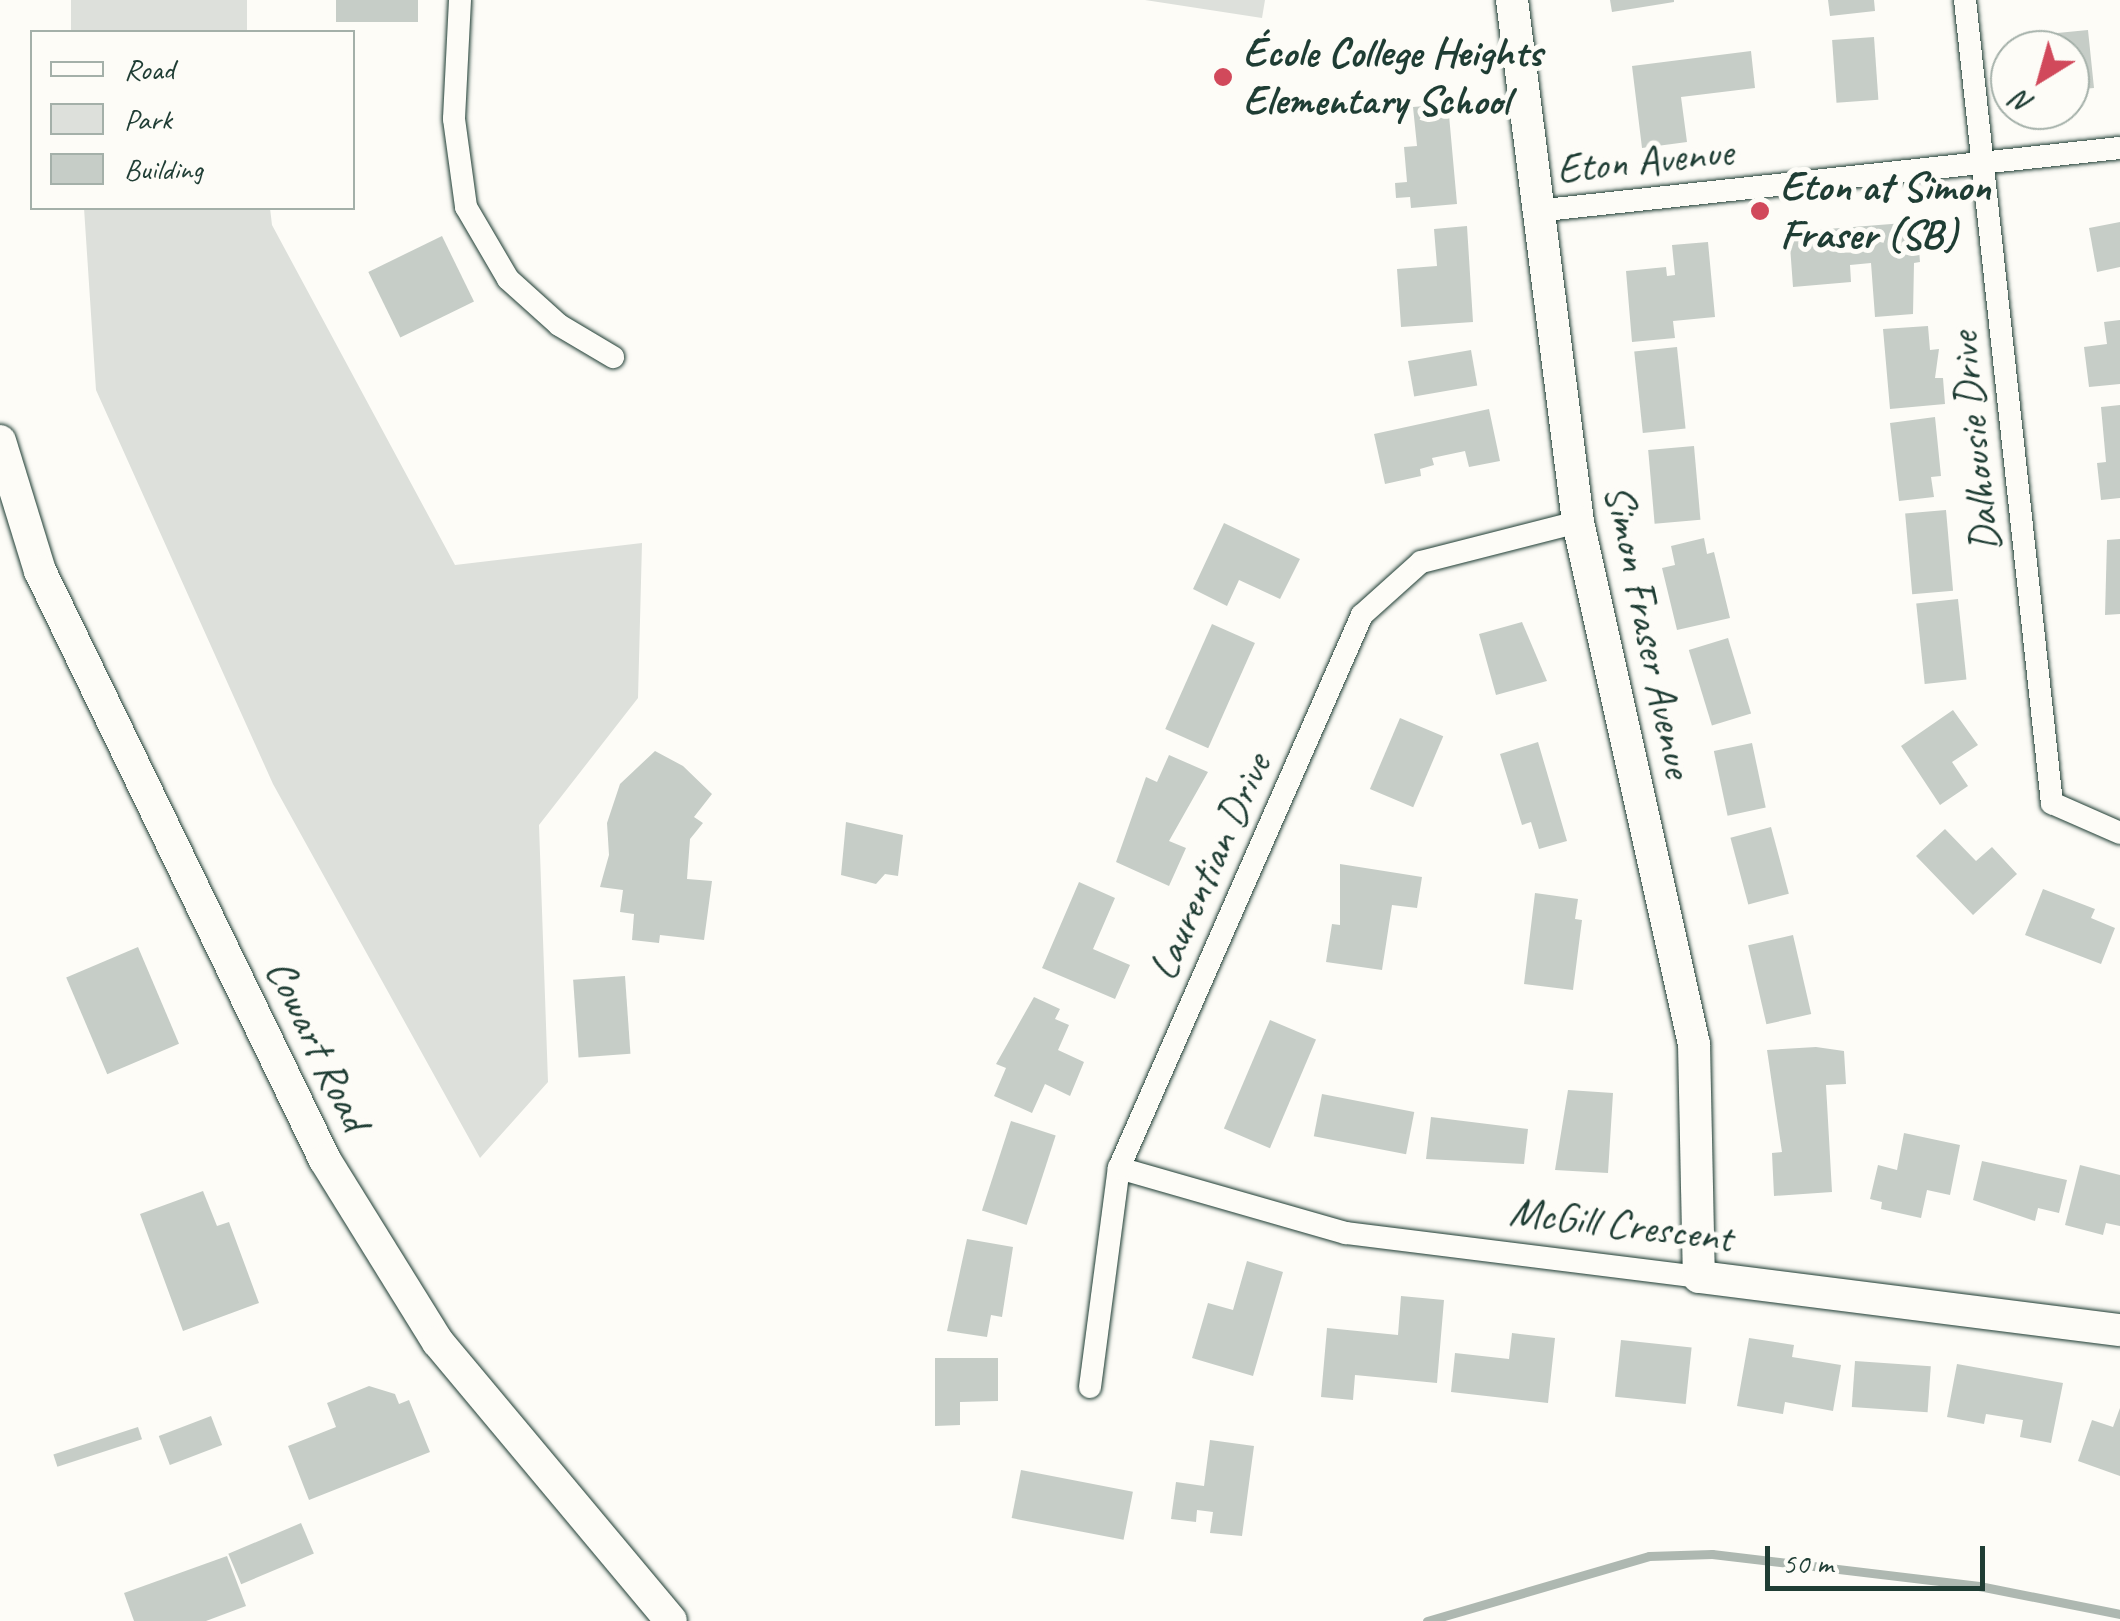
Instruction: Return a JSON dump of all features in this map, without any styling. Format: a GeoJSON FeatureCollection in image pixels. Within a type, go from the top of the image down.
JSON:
{"type":"FeatureCollection","features":[{"type":"Feature","properties":{"kind":"street"},"geometry":{"type":"LineString","coordinates":[[460,0],[454,119],[466,206],[508,280],[559,326],[613,357]]}},
{"type":"Feature","properties":{"kind":"street","name":"Simon Fraser Avenue"},"geometry":{"type":"LineString","coordinates":[[1512,0],[1578,522],[1694,1044],[1699,1278]]}},
{"type":"Feature","properties":{"kind":"street","name":"Dalhousie Drive"},"geometry":{"type":"LineString","coordinates":[[1965,0],[2052,803],[2120,832]]}},
{"type":"Feature","properties":{"kind":"street","name":"Eton Avenue"},"geometry":{"type":"LineString","coordinates":[[1536,211],[2120,148]]}},
{"type":"Feature","properties":{"kind":"street","name":"Cowart Road"},"geometry":{"type":"LineString","coordinates":[[0,441],[40,571],[325,1160],[438,1342],[671,1621]]}},
{"type":"Feature","properties":{"kind":"street","name":"Laurentian Drive"},"geometry":{"type":"LineString","coordinates":[[1090,1386],[1119,1168],[1362,615],[1421,562],[1578,522]]}},
{"type":"Feature","properties":{"kind":"street","name":"McGill Crescent"},"geometry":{"type":"LineString","coordinates":[[1119,1168],[1346,1233],[2120,1330]]}},
{"type":"Feature","properties":{"kind":"green space"},"geometry":{"type":"Polygon","coordinates":[[[71,0],[247,0],[247,30],[71,30],[71,0]]]}},
{"type":"Feature","properties":{"kind":"green space"},"geometry":{"type":"Polygon","coordinates":[[[1145,0],[1265,0],[1262,18],[1145,0]]]}},
{"type":"Feature","properties":{"kind":"green space"},"geometry":{"type":"Polygon","coordinates":[[[84,210],[270,210],[272,225],[455,565],[642,543],[638,698],[539,825],[548,1082],[480,1158],[273,784],[96,390],[84,210]]]}},
{"type":"Feature","properties":{"kind":"building"},"geometry":{"type":"Polygon","coordinates":[[[336,0],[418,0],[418,22],[336,22],[336,0]]]}},
{"type":"Feature","properties":{"kind":"building"},"geometry":{"type":"Polygon","coordinates":[[[1610,0],[1674,0],[1674,2],[1612,12],[1610,0]]]}},
{"type":"Feature","properties":{"kind":"building"},"geometry":{"type":"Polygon","coordinates":[[[1828,0],[1874,0],[1875,11],[1830,16],[1828,0]]]}},
{"type":"Feature","properties":{"kind":"building"},"geometry":{"type":"Polygon","coordinates":[[[1874,37],[1878,100],[1836,103],[1832,40],[1874,37]]]}},
{"type":"Feature","properties":{"kind":"building"},"geometry":{"type":"Polygon","coordinates":[[[2090,49],[2094,88],[2090,88],[2090,49]]]}},
{"type":"Feature","properties":{"kind":"building"},"geometry":{"type":"Polygon","coordinates":[[[1751,51],[1755,88],[1681,97],[1687,142],[1642,148],[1632,66],[1751,51]]]}},
{"type":"Feature","properties":{"kind":"building"},"geometry":{"type":"Polygon","coordinates":[[[1448,104],[1457,204],[1411,208],[1410,197],[1396,198],[1395,183],[1407,182],[1404,147],[1417,146],[1413,107],[1448,104]]]}},
{"type":"Feature","properties":{"kind":"building"},"geometry":{"type":"Polygon","coordinates":[[[1917,222],[1920,262],[1914,263],[1913,314],[1875,317],[1871,263],[1850,265],[1851,282],[1793,287],[1789,232],[1917,222]]]}},
{"type":"Feature","properties":{"kind":"building"},"geometry":{"type":"Polygon","coordinates":[[[2120,222],[2120,267],[2097,272],[2089,228],[2120,222]]]}},
{"type":"Feature","properties":{"kind":"building"},"geometry":{"type":"Polygon","coordinates":[[[1467,226],[1473,322],[1401,327],[1397,269],[1437,266],[1434,229],[1467,226]]]}},
{"type":"Feature","properties":{"kind":"building"},"geometry":{"type":"Polygon","coordinates":[[[442,236],[474,302],[400,338],[368,272],[442,236]]]}},
{"type":"Feature","properties":{"kind":"building"},"geometry":{"type":"Polygon","coordinates":[[[1708,242],[1715,317],[1673,321],[1675,338],[1632,342],[1626,271],[1666,267],[1667,276],[1675,275],[1672,245],[1708,242]]]}},
{"type":"Feature","properties":{"kind":"building"},"geometry":{"type":"Polygon","coordinates":[[[2120,320],[2120,384],[2089,387],[2084,347],[2107,344],[2104,322],[2120,320]]]}},
{"type":"Feature","properties":{"kind":"building"},"geometry":{"type":"Polygon","coordinates":[[[1928,326],[1930,350],[1939,349],[1935,378],[1943,378],[1945,404],[1890,409],[1883,329],[1928,326]]]}},
{"type":"Feature","properties":{"kind":"building"},"geometry":{"type":"Polygon","coordinates":[[[1677,347],[1686,429],[1643,433],[1634,351],[1677,347]]]}},
{"type":"Feature","properties":{"kind":"building"},"geometry":{"type":"Polygon","coordinates":[[[1471,350],[1477,385],[1414,397],[1408,361],[1471,350]]]}},
{"type":"Feature","properties":{"kind":"building"},"geometry":{"type":"Polygon","coordinates":[[[2120,405],[2120,498],[2101,500],[2097,463],[2106,462],[2101,407],[2120,405]]]}},
{"type":"Feature","properties":{"kind":"building"},"geometry":{"type":"Polygon","coordinates":[[[1489,409],[1500,461],[1469,467],[1465,451],[1432,458],[1434,465],[1420,469],[1421,476],[1385,484],[1374,434],[1489,409]]]}},
{"type":"Feature","properties":{"kind":"building"},"geometry":{"type":"Polygon","coordinates":[[[1935,417],[1941,476],[1931,477],[1934,497],[1899,501],[1890,423],[1935,417]]]}},
{"type":"Feature","properties":{"kind":"building"},"geometry":{"type":"Polygon","coordinates":[[[1694,446],[1700,520],[1655,524],[1648,450],[1694,446]]]}},
{"type":"Feature","properties":{"kind":"building"},"geometry":{"type":"Polygon","coordinates":[[[1946,510],[1953,591],[1912,594],[1905,514],[1946,510]]]}},
{"type":"Feature","properties":{"kind":"building"},"geometry":{"type":"Polygon","coordinates":[[[1224,523],[1300,559],[1280,599],[1239,580],[1227,606],[1193,589],[1224,523]]]}},
{"type":"Feature","properties":{"kind":"building"},"geometry":{"type":"Polygon","coordinates":[[[1704,538],[1707,554],[1714,552],[1730,618],[1677,630],[1662,568],[1675,565],[1671,546],[1704,538]]]}},
{"type":"Feature","properties":{"kind":"building"},"geometry":{"type":"Polygon","coordinates":[[[2120,539],[2120,614],[2105,615],[2107,540],[2120,539]]]}},
{"type":"Feature","properties":{"kind":"building"},"geometry":{"type":"Polygon","coordinates":[[[1958,599],[1966,680],[1925,684],[1916,603],[1958,599]]]}},
{"type":"Feature","properties":{"kind":"building"},"geometry":{"type":"Polygon","coordinates":[[[1522,622],[1547,681],[1496,695],[1479,634],[1522,622]]]}},
{"type":"Feature","properties":{"kind":"building"},"geometry":{"type":"Polygon","coordinates":[[[1212,624],[1255,643],[1208,748],[1165,729],[1212,624]]]}},
{"type":"Feature","properties":{"kind":"building"},"geometry":{"type":"Polygon","coordinates":[[[1728,638],[1751,714],[1712,726],[1689,650],[1728,638]]]}},
{"type":"Feature","properties":{"kind":"building"},"geometry":{"type":"Polygon","coordinates":[[[1953,710],[1978,745],[1952,762],[1968,786],[1940,805],[1901,746],[1953,710]]]}},
{"type":"Feature","properties":{"kind":"building"},"geometry":{"type":"Polygon","coordinates":[[[1400,718],[1443,736],[1413,807],[1370,789],[1400,718]]]}},
{"type":"Feature","properties":{"kind":"building"},"geometry":{"type":"Polygon","coordinates":[[[1538,742],[1567,841],[1539,849],[1531,822],[1522,825],[1500,754],[1538,742]]]}},
{"type":"Feature","properties":{"kind":"building"},"geometry":{"type":"Polygon","coordinates":[[[1752,743],[1766,808],[1728,816],[1714,751],[1752,743]]]}},
{"type":"Feature","properties":{"kind":"building"},"geometry":{"type":"Polygon","coordinates":[[[655,751],[683,766],[712,794],[694,817],[703,823],[690,839],[687,879],[712,881],[704,940],[660,935],[659,943],[632,940],[634,914],[620,912],[623,890],[600,887],[609,855],[607,823],[620,784],[655,751]]]}},
{"type":"Feature","properties":{"kind":"building"},"geometry":{"type":"Polygon","coordinates":[[[1169,755],[1208,772],[1169,841],[1186,848],[1169,886],[1116,862],[1146,777],[1157,782],[1169,755]]]}},
{"type":"Feature","properties":{"kind":"building"},"geometry":{"type":"Polygon","coordinates":[[[846,822],[903,835],[898,876],[885,874],[876,884],[841,875],[846,822]]]}},
{"type":"Feature","properties":{"kind":"building"},"geometry":{"type":"Polygon","coordinates":[[[1771,827],[1789,894],[1748,905],[1730,838],[1771,827]]]}},
{"type":"Feature","properties":{"kind":"building"},"geometry":{"type":"Polygon","coordinates":[[[1945,829],[1976,861],[1992,847],[2017,874],[1973,915],[1916,856],[1945,829]]]}},
{"type":"Feature","properties":{"kind":"building"},"geometry":{"type":"Polygon","coordinates":[[[1340,864],[1422,877],[1417,908],[1392,905],[1382,970],[1326,962],[1332,924],[1340,925],[1340,864]]]}},
{"type":"Feature","properties":{"kind":"building"},"geometry":{"type":"Polygon","coordinates":[[[1079,882],[1115,898],[1093,949],[1130,965],[1115,999],[1042,968],[1079,882]]]}},
{"type":"Feature","properties":{"kind":"building"},"geometry":{"type":"Polygon","coordinates":[[[2043,889],[2095,909],[2091,918],[2115,928],[2101,964],[2025,935],[2043,889]]]}},
{"type":"Feature","properties":{"kind":"building"},"geometry":{"type":"Polygon","coordinates":[[[1535,893],[1578,899],[1575,919],[1582,920],[1573,990],[1524,984],[1535,893]]]}},
{"type":"Feature","properties":{"kind":"building"},"geometry":{"type":"Polygon","coordinates":[[[1793,935],[1811,1014],[1766,1024],[1748,945],[1793,935]]]}},
{"type":"Feature","properties":{"kind":"building"},"geometry":{"type":"Polygon","coordinates":[[[138,947],[179,1044],[107,1074],[66,977],[138,947]]]}},
{"type":"Feature","properties":{"kind":"building"},"geometry":{"type":"Polygon","coordinates":[[[625,976],[630,1054],[579,1057],[573,980],[625,976]]]}},
{"type":"Feature","properties":{"kind":"building"},"geometry":{"type":"Polygon","coordinates":[[[1034,997],[1060,1009],[1055,1019],[1069,1025],[1058,1050],[1084,1062],[1070,1096],[1045,1084],[1032,1113],[994,1096],[1006,1068],[996,1064],[1034,997]]]}},
{"type":"Feature","properties":{"kind":"building"},"geometry":{"type":"Polygon","coordinates":[[[1270,1020],[1316,1040],[1270,1148],[1224,1129],[1270,1020]]]}},
{"type":"Feature","properties":{"kind":"building"},"geometry":{"type":"Polygon","coordinates":[[[1816,1047],[1844,1051],[1846,1084],[1826,1085],[1832,1192],[1774,1196],[1772,1153],[1782,1152],[1767,1050],[1816,1047]]]}},
{"type":"Feature","properties":{"kind":"building"},"geometry":{"type":"Polygon","coordinates":[[[1568,1090],[1613,1093],[1608,1173],[1555,1170],[1568,1090]]]}},
{"type":"Feature","properties":{"kind":"building"},"geometry":{"type":"Polygon","coordinates":[[[1322,1094],[1414,1112],[1406,1154],[1314,1136],[1322,1094]]]}},
{"type":"Feature","properties":{"kind":"building"},"geometry":{"type":"Polygon","coordinates":[[[1431,1117],[1528,1129],[1524,1164],[1426,1159],[1431,1117]]]}},
{"type":"Feature","properties":{"kind":"building"},"geometry":{"type":"Polygon","coordinates":[[[1011,1121],[1056,1136],[1027,1225],[982,1210],[1011,1121]]]}},
{"type":"Feature","properties":{"kind":"building"},"geometry":{"type":"Polygon","coordinates":[[[1904,1133],[1960,1145],[1950,1195],[1927,1190],[1921,1218],[1881,1209],[1882,1202],[1870,1199],[1878,1165],[1897,1170],[1904,1133]]]}},
{"type":"Feature","properties":{"kind":"building"},"geometry":{"type":"Polygon","coordinates":[[[1982,1161],[2067,1180],[2059,1213],[2038,1208],[2035,1221],[1973,1200],[1982,1161]]]}},
{"type":"Feature","properties":{"kind":"building"},"geometry":{"type":"Polygon","coordinates":[[[2080,1165],[2120,1175],[2120,1226],[2106,1223],[2103,1235],[2065,1225],[2080,1165]]]}},
{"type":"Feature","properties":{"kind":"building"},"geometry":{"type":"Polygon","coordinates":[[[203,1191],[217,1226],[229,1222],[259,1303],[183,1331],[140,1214],[203,1191]]]}},
{"type":"Feature","properties":{"kind":"building"},"geometry":{"type":"Polygon","coordinates":[[[967,1239],[1013,1247],[1002,1317],[991,1315],[987,1337],[947,1331],[967,1239]]]}},
{"type":"Feature","properties":{"kind":"building"},"geometry":{"type":"Polygon","coordinates":[[[1247,1261],[1283,1272],[1253,1376],[1192,1358],[1208,1303],[1233,1310],[1247,1261]]]}},
{"type":"Feature","properties":{"kind":"building"},"geometry":{"type":"Polygon","coordinates":[[[1401,1296],[1444,1300],[1437,1383],[1355,1375],[1353,1400],[1321,1397],[1327,1328],[1398,1335],[1401,1296]]]}},
{"type":"Feature","properties":{"kind":"building"},"geometry":{"type":"Polygon","coordinates":[[[1512,1333],[1555,1338],[1548,1403],[1451,1392],[1455,1353],[1509,1359],[1512,1333]]]}},
{"type":"Feature","properties":{"kind":"building"},"geometry":{"type":"Polygon","coordinates":[[[1749,1338],[1794,1345],[1792,1357],[1841,1365],[1833,1411],[1785,1402],[1783,1414],[1737,1406],[1749,1338]]]}},
{"type":"Feature","properties":{"kind":"building"},"geometry":{"type":"Polygon","coordinates":[[[1621,1340],[1692,1347],[1686,1404],[1615,1397],[1621,1340]]]}},
{"type":"Feature","properties":{"kind":"building"},"geometry":{"type":"Polygon","coordinates":[[[935,1358],[998,1358],[998,1401],[960,1402],[960,1425],[935,1426],[935,1358]]]}},
{"type":"Feature","properties":{"kind":"building"},"geometry":{"type":"Polygon","coordinates":[[[1855,1361],[1931,1366],[1928,1412],[1852,1407],[1855,1361]]]}},
{"type":"Feature","properties":{"kind":"building"},"geometry":{"type":"Polygon","coordinates":[[[1957,1364],[2063,1383],[2051,1443],[2020,1437],[2023,1420],[1986,1414],[1984,1424],[1947,1417],[1957,1364]]]}},
{"type":"Feature","properties":{"kind":"building"},"geometry":{"type":"Polygon","coordinates":[[[369,1386],[395,1394],[399,1404],[409,1400],[430,1452],[309,1500],[288,1446],[336,1427],[327,1403],[369,1386]]]}},
{"type":"Feature","properties":{"kind":"building"},"geometry":{"type":"Polygon","coordinates":[[[2120,1408],[2120,1476],[2078,1461],[2092,1420],[2113,1427],[2120,1408]]]}},
{"type":"Feature","properties":{"kind":"building"},"geometry":{"type":"Polygon","coordinates":[[[211,1416],[222,1445],[170,1465],[159,1436],[211,1416]]]}},
{"type":"Feature","properties":{"kind":"building"},"geometry":{"type":"Polygon","coordinates":[[[138,1427],[142,1439],[57,1467],[53,1455],[138,1427]]]}},
{"type":"Feature","properties":{"kind":"building"},"geometry":{"type":"Polygon","coordinates":[[[1210,1440],[1254,1446],[1242,1536],[1210,1533],[1213,1512],[1197,1510],[1196,1522],[1171,1519],[1176,1482],[1204,1486],[1210,1440]]]}},
{"type":"Feature","properties":{"kind":"building"},"geometry":{"type":"Polygon","coordinates":[[[1021,1470],[1133,1492],[1124,1540],[1012,1518],[1021,1470]]]}},
{"type":"Feature","properties":{"kind":"building"},"geometry":{"type":"Polygon","coordinates":[[[301,1523],[314,1553],[241,1584],[228,1554],[301,1523]]]}},
{"type":"Feature","properties":{"kind":"building"},"geometry":{"type":"Polygon","coordinates":[[[227,1556],[246,1606],[206,1621],[134,1621],[124,1593],[227,1556]]]}},
{"type":"Feature","properties":{"kind":"waterway"},"geometry":{"type":"LineString","coordinates":[[1427,1621],[1649,1556],[1712,1554],[1979,1586],[2120,1614]]}},
{"type":"Feature","properties":{"kind":"place","name":"École College Heights Elementary School"},"geometry":{"type":"Point","coordinates":[1223,77]}},
{"type":"Feature","properties":{"kind":"place","name":"Eton at Simon Fraser (SB)"},"geometry":{"type":"Point","coordinates":[1760,211]}}]}
